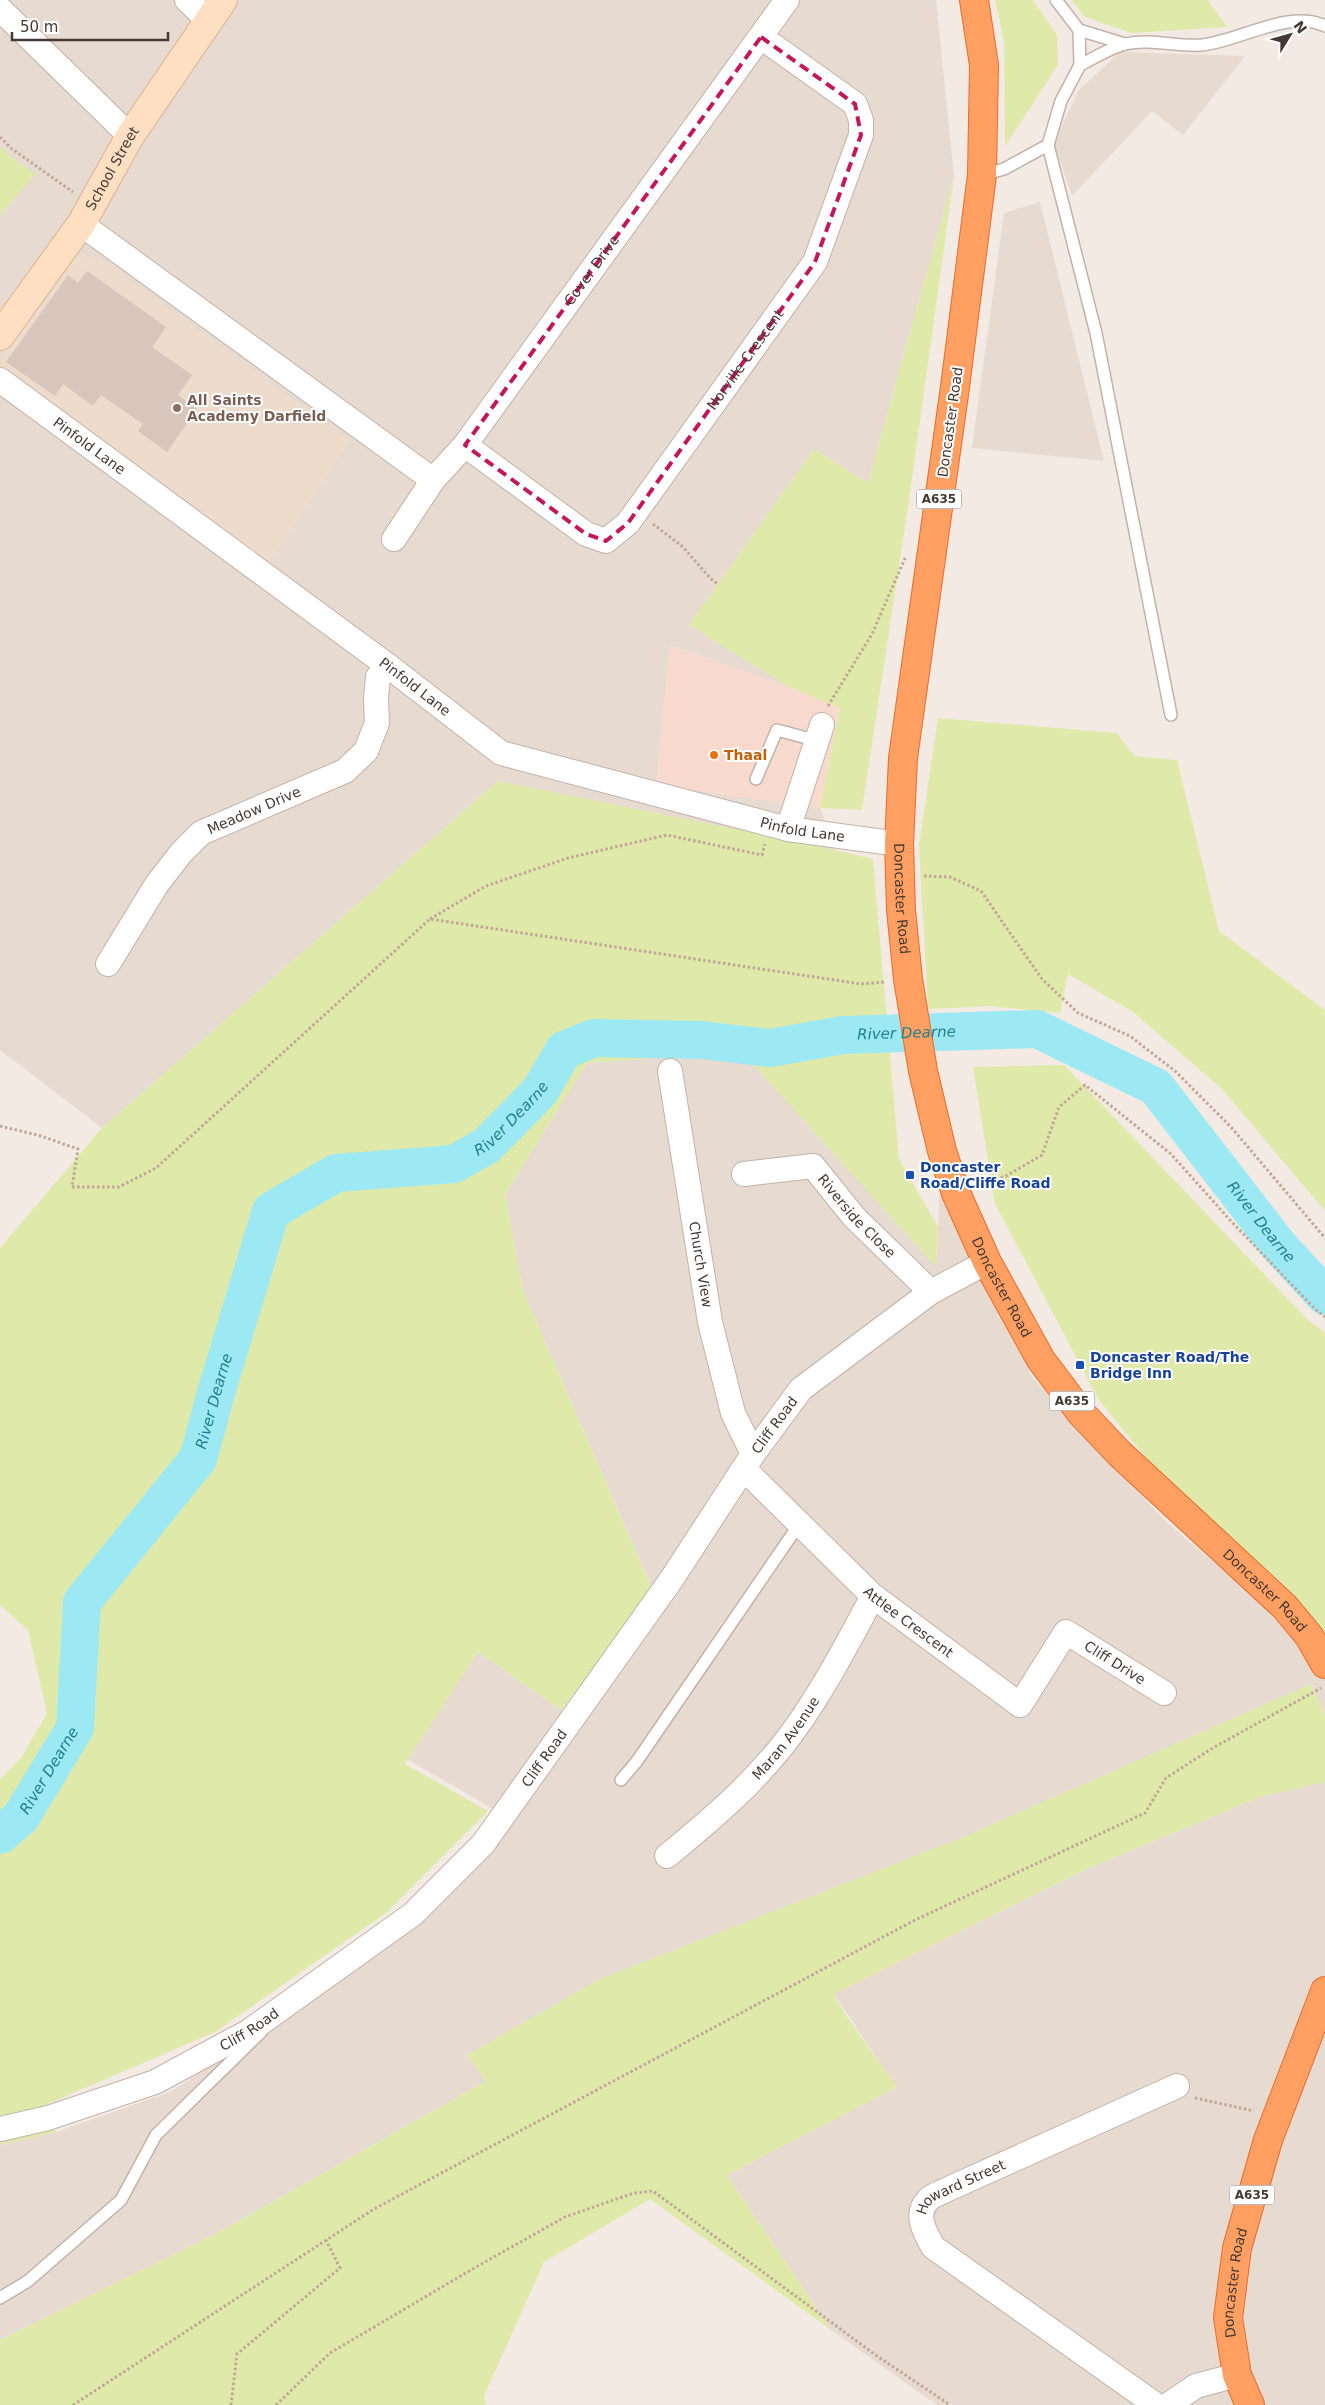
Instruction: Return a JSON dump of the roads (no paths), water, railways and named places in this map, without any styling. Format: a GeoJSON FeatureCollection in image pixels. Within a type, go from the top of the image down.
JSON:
{"type":"FeatureCollection","features":[{"type":"Feature","properties":{"kind":"highway","name":"Doncaster Road"},"geometry":{"type":"LineString","coordinates":[[974,0],[984,65],[982,175],[955,387],[903,758],[899,844],[901,910],[910,999],[923,1071],[942,1151],[956,1193],[987,1262],[1041,1360],[1081,1413],[1120,1454],[1285,1607],[1308,1636],[1325,1664]]}},
{"type":"Feature","properties":{"kind":"highway","name":"Doncaster Road"},"geometry":{"type":"LineString","coordinates":[[1250,2405],[1236,2375],[1228,2318],[1237,2248],[1277,2116],[1325,1991]]}},
{"type":"Feature","properties":{"kind":"street"},"geometry":{"type":"LineString","coordinates":[[187,0],[215,10]]}},
{"type":"Feature","properties":{"kind":"street","name":"Cover Drive"},"geometry":{"type":"LineString","coordinates":[[394,539],[434,480],[465,445],[787,0]]}},
{"type":"Feature","properties":{"kind":"street"},"geometry":{"type":"LineString","coordinates":[[0,9],[130,136]]}},
{"type":"Feature","properties":{"kind":"street","name":"School Street"},"geometry":{"type":"LineString","coordinates":[[0,336],[86,215],[130,136],[215,10]]}},
{"type":"Feature","properties":{"kind":"street","name":"Norville Crescent"},"geometry":{"type":"LineString","coordinates":[[465,445],[586,534],[606,541],[628,523],[815,262],[861,135],[861,120],[855,104],[762,37]]}},
{"type":"Feature","properties":{"kind":"street"},"geometry":{"type":"LineString","coordinates":[[86,215],[434,480]]}},
{"type":"Feature","properties":{"kind":"street","name":"Pinfold Lane"},"geometry":{"type":"LineString","coordinates":[[0,380],[388,665],[500,753],[780,827],[899,844]]}},
{"type":"Feature","properties":{"kind":"street","name":"Meadow Drive"},"geometry":{"type":"LineString","coordinates":[[108,964],[157,884],[180,853],[201,833],[344,772],[366,751],[377,723],[376,698],[378,677],[388,665]]}},
{"type":"Feature","properties":{"kind":"street"},"geometry":{"type":"LineString","coordinates":[[780,827],[820,733]]}},
{"type":"Feature","properties":{"kind":"street","name":"Church View"},"geometry":{"type":"LineString","coordinates":[[670,1071],[710,1322],[733,1414],[748,1462]]}},
{"type":"Feature","properties":{"kind":"street","name":"Riverside Close"},"geometry":{"type":"LineString","coordinates":[[744,1174],[813,1166],[854,1217],[931,1292]]}},
{"type":"Feature","properties":{"kind":"street","name":"Cliff Road"},"geometry":{"type":"LineString","coordinates":[[0,2129],[48,2118],[155,2082],[248,2032],[412,1914],[483,1844],[672,1580],[748,1462],[801,1389],[931,1292],[987,1262]]}},
{"type":"Feature","properties":{"kind":"street","name":"Attlee Crescent"},"geometry":{"type":"LineString","coordinates":[[748,1462],[800,1523],[873,1596],[1020,1705],[1066,1632]]}},
{"type":"Feature","properties":{"kind":"street","name":"Maran Avenue"},"geometry":{"type":"LineString","coordinates":[[667,1856],[716,1816],[749,1784],[792,1734],[873,1596]]}},
{"type":"Feature","properties":{"kind":"street","name":"Cliff Drive"},"geometry":{"type":"LineString","coordinates":[[1066,1632],[1164,1694]]}},
{"type":"Feature","properties":{"kind":"street","name":"Howard Street"},"geometry":{"type":"LineString","coordinates":[[1156,2405],[933,2247],[924,2233],[920,2214],[928,2200],[946,2190],[1172,2089]]}},
{"type":"Feature","properties":{"kind":"street"},"geometry":{"type":"LineString","coordinates":[[1168,2405],[1196,2386],[1236,2375]]}},
{"type":"Feature","properties":{"kind":"lane"},"geometry":{"type":"LineString","coordinates":[[1056,0],[1078,30],[1080,65],[1061,100],[1048,145],[1096,333],[1171,715]]}},
{"type":"Feature","properties":{"kind":"lane"},"geometry":{"type":"LineString","coordinates":[[1080,65],[1125,44],[1159,41],[1202,44],[1258,31],[1286,21],[1325,26]]}},
{"type":"Feature","properties":{"kind":"lane"},"geometry":{"type":"LineString","coordinates":[[1078,30],[1125,44]]}},
{"type":"Feature","properties":{"kind":"lane"},"geometry":{"type":"LineString","coordinates":[[982,175],[1004,169],[1048,145]]}},
{"type":"Feature","properties":{"kind":"lane"},"geometry":{"type":"LineString","coordinates":[[756,779],[777,730],[820,733]]}},
{"type":"Feature","properties":{"kind":"lane"},"geometry":{"type":"LineString","coordinates":[[621,1780],[800,1523]]}},
{"type":"Feature","properties":{"kind":"lane"},"geometry":{"type":"LineString","coordinates":[[0,2298],[28,2281],[121,2200],[156,2135],[190,2100],[257,2038],[273,2014]]}},
{"type":"Feature","properties":{"kind":"waterway","name":"River Dearne"},"geometry":{"type":"LineString","coordinates":[[0,1835],[21,1817],[75,1728],[82,1602],[198,1459],[271,1211],[336,1173],[454,1164],[486,1146],[540,1091],[564,1050],[594,1038],[702,1040],[770,1048],[843,1035],[1037,1029],[1156,1087],[1279,1246],[1325,1296]]}},
{"type":"Feature","properties":{"kind":"place","name":"All Saints Academy Darfield"},"geometry":{"type":"Point","coordinates":[177,408]}},
{"type":"Feature","properties":{"kind":"place","name":"Thaal"},"geometry":{"type":"Point","coordinates":[714,755]}},
{"type":"Feature","properties":{"kind":"place","name":"Doncaster Road/Cliffe Road"},"geometry":{"type":"Point","coordinates":[910,1175]}},
{"type":"Feature","properties":{"kind":"place","name":"Doncaster Road/The Bridge Inn"},"geometry":{"type":"Point","coordinates":[1080,1365]}}]}
